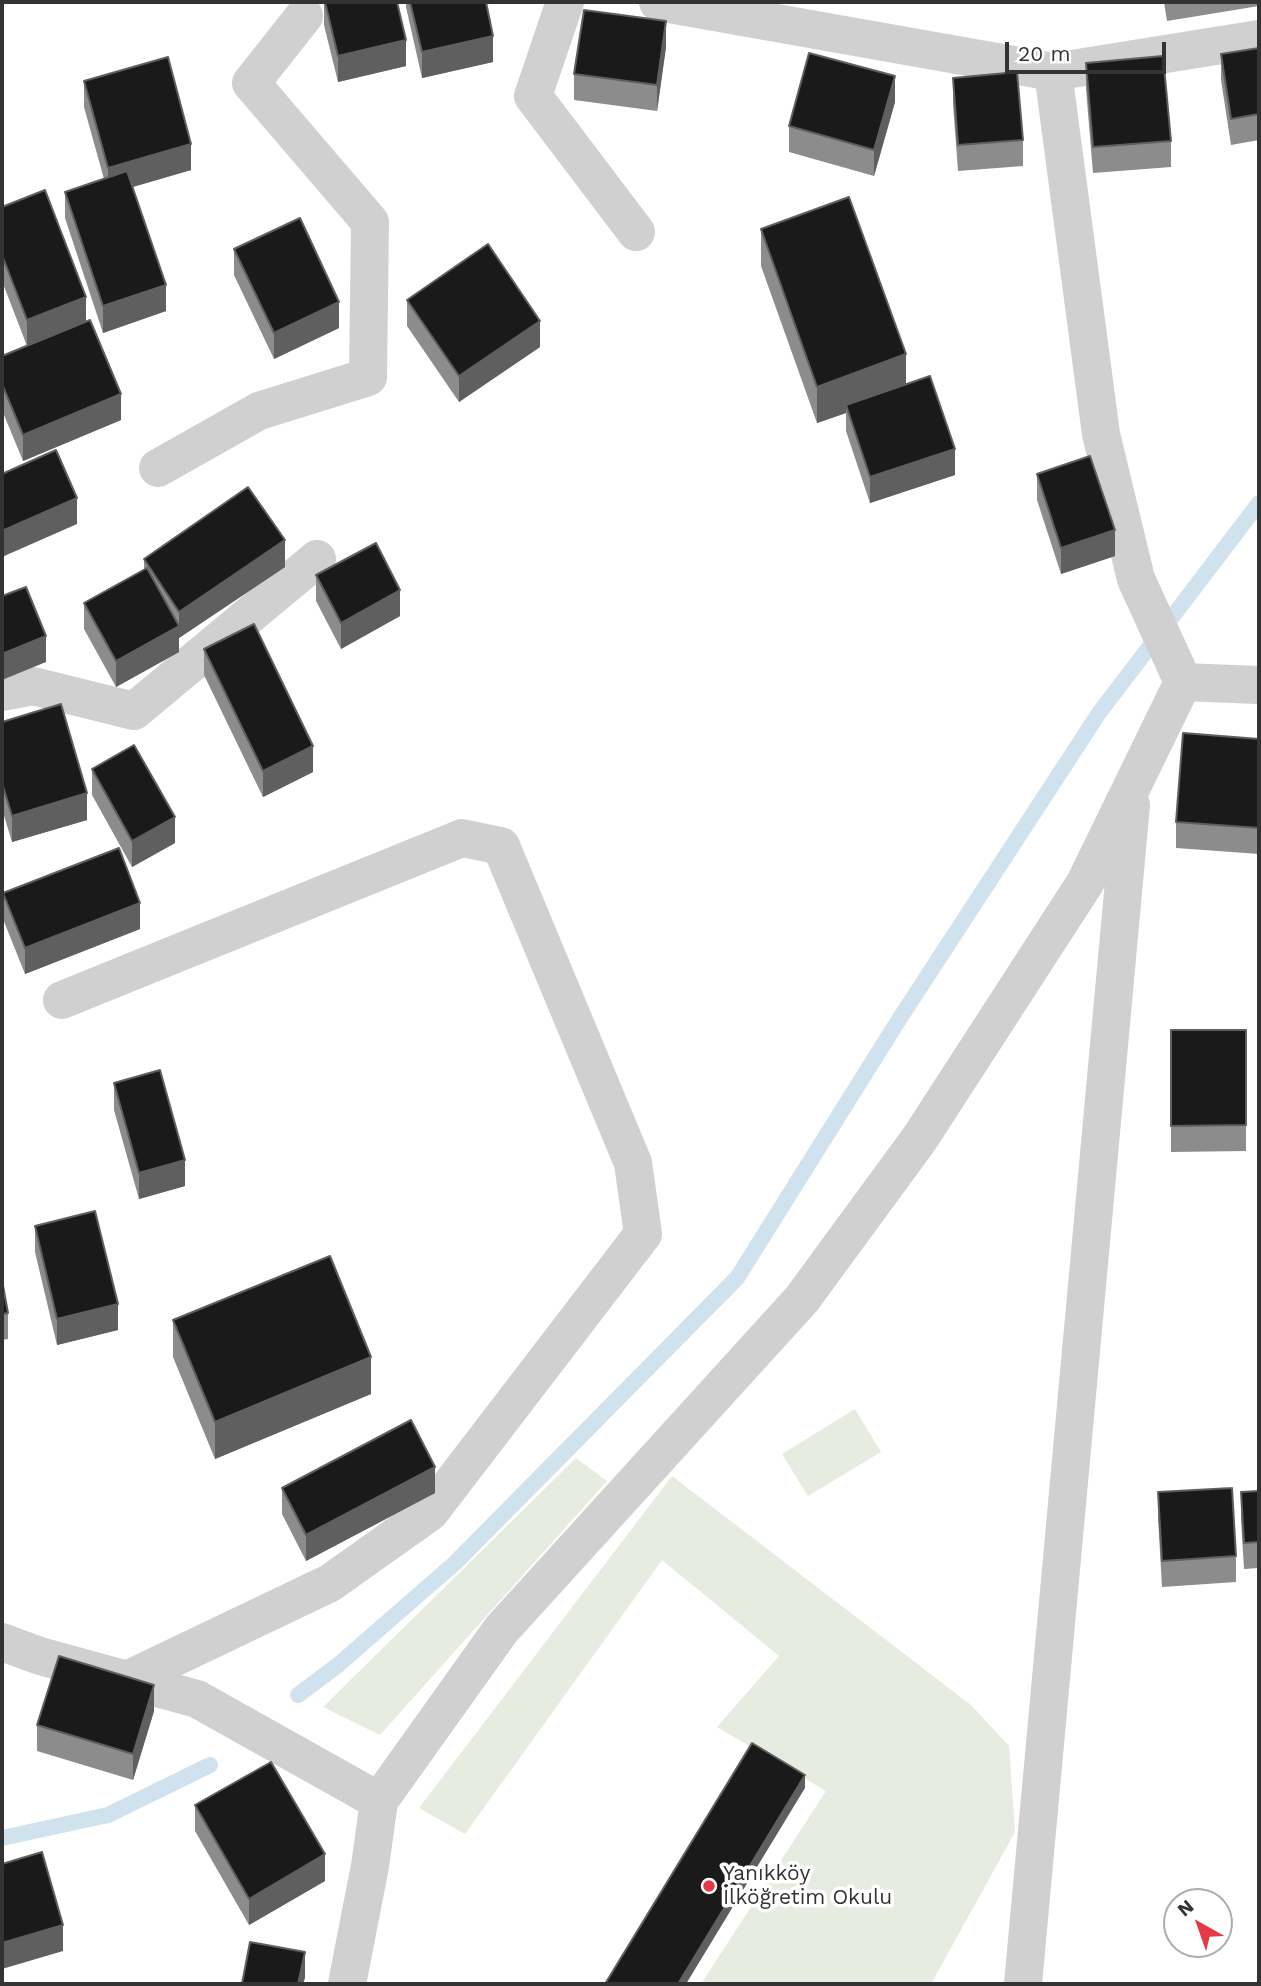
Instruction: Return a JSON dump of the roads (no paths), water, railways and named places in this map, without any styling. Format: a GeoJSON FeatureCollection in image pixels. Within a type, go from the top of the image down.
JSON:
{"type":"FeatureCollection","features":[{"type":"Feature","properties":{"kind":"street"},"geometry":{"type":"LineString","coordinates":[[565,2],[533,96],[636,232]]}},
{"type":"Feature","properties":{"kind":"street"},"geometry":{"type":"LineString","coordinates":[[658,2],[1054,72],[1259,39]]}},
{"type":"Feature","properties":{"kind":"street"},"geometry":{"type":"LineString","coordinates":[[158,468],[259,411],[368,377],[370,222],[251,83],[300,9],[343,7]]}},
{"type":"Feature","properties":{"kind":"street"},"geometry":{"type":"LineString","coordinates":[[347,1984],[370,1866],[379,1801],[501,1630],[802,1299],[920,1138],[1085,884],[1180,675],[1136,579],[1101,434],[1054,72]]}},
{"type":"Feature","properties":{"kind":"street"},"geometry":{"type":"LineString","coordinates":[[2,692],[33,686],[134,711],[317,559]]}},
{"type":"Feature","properties":{"kind":"street"},"geometry":{"type":"LineString","coordinates":[[1180,675],[1259,685]]}},
{"type":"Feature","properties":{"kind":"street"},"geometry":{"type":"LineString","coordinates":[[1023,1984],[1134,780]]}},
{"type":"Feature","properties":{"kind":"street"},"geometry":{"type":"LineString","coordinates":[[62,1000],[462,838],[501,846],[633,1163],[643,1234],[430,1512],[330,1583],[127,1680]]}},
{"type":"Feature","properties":{"kind":"street"},"geometry":{"type":"LineString","coordinates":[[2,1642],[40,1656],[197,1699],[379,1801]]}},
{"type":"Feature","properties":{"kind":"waterway"},"geometry":{"type":"LineString","coordinates":[[298,1695],[338,1665],[455,1563],[737,1278],[900,1018],[1099,713],[1259,503]]}},
{"type":"Feature","properties":{"kind":"waterway"},"geometry":{"type":"LineString","coordinates":[[2,1838],[108,1815],[210,1765]]}},
{"type":"Feature","properties":{"kind":"place","name":"Yanıkköy İlköğretim Okulu"},"geometry":{"type":"Point","coordinates":[709,1886]}}]}
